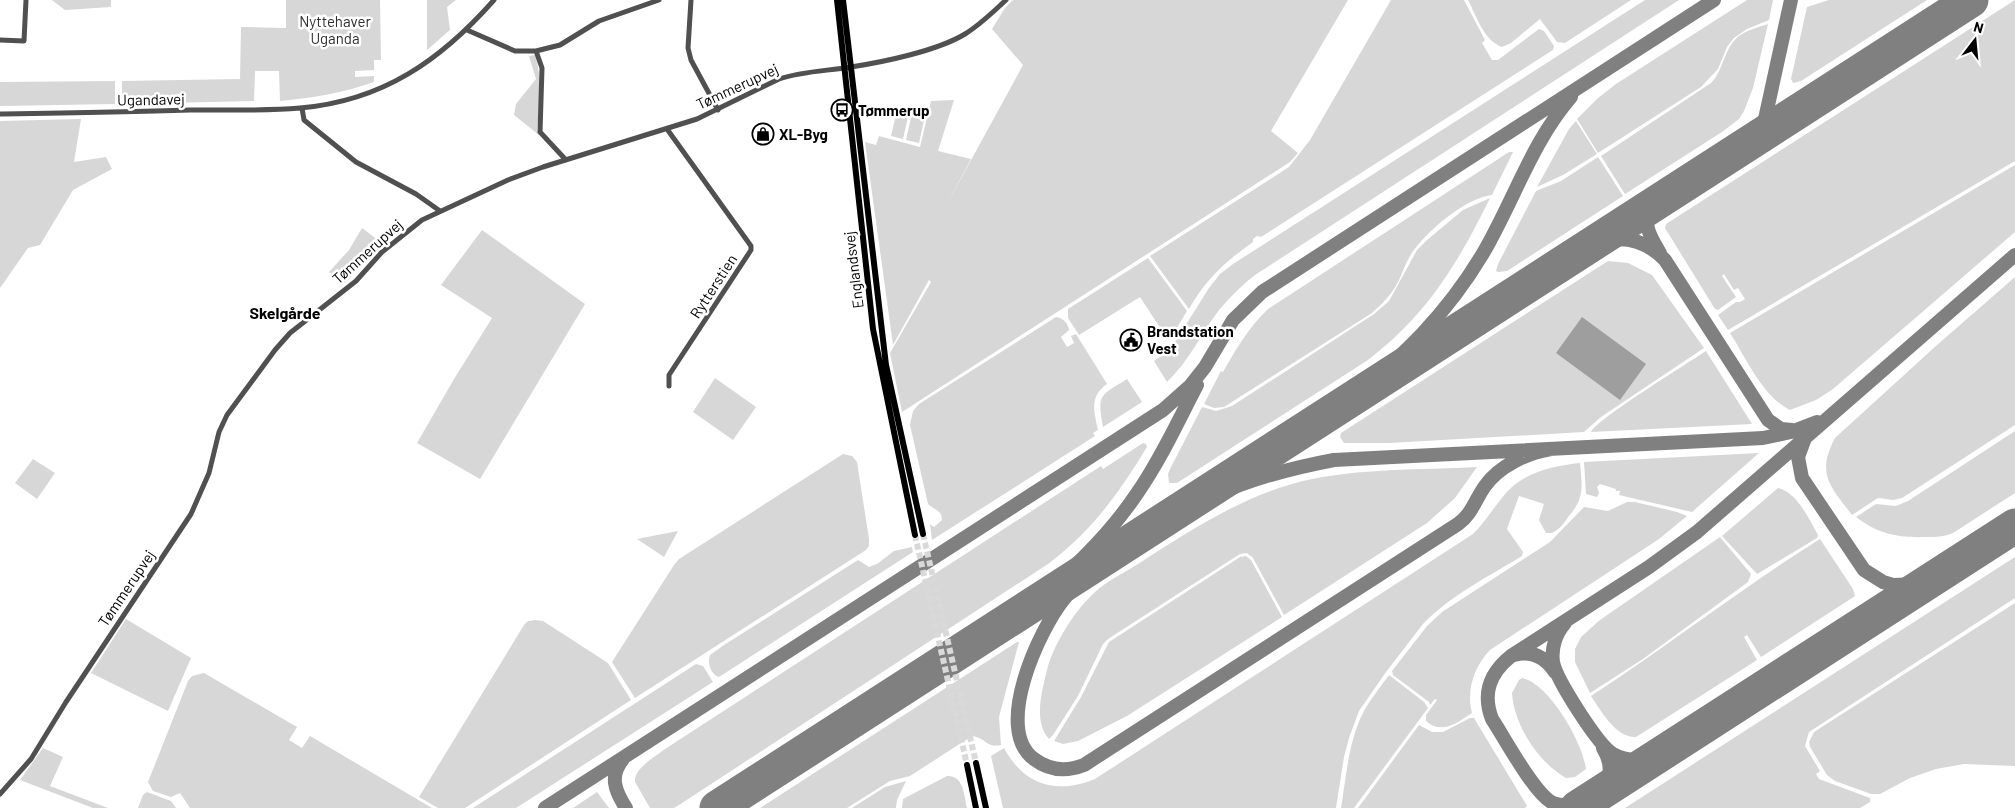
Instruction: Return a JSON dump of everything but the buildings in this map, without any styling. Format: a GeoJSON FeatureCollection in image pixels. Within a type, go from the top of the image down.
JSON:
{"type":"FeatureCollection","features":[{"type":"Feature","properties":{"kind":"main road","name":"Englandsvej"},"geometry":{"type":"LineString","coordinates":[[837,0],[872,329],[915,535]]}},
{"type":"Feature","properties":{"kind":"main road","name":"Englandsvej"},"geometry":{"type":"LineString","coordinates":[[843,0],[886,365],[923,534]]}},
{"type":"Feature","properties":{"kind":"main road"},"geometry":{"type":"LineString","coordinates":[[976,763],[986,808]]}},
{"type":"Feature","properties":{"kind":"main road"},"geometry":{"type":"LineString","coordinates":[[967,765],[976,808]]}},
{"type":"Feature","properties":{"kind":"street"},"geometry":{"type":"LineString","coordinates":[[0,40],[24,41],[26,0]]}},
{"type":"Feature","properties":{"kind":"street","name":"Ugandavej"},"geometry":{"type":"LineString","coordinates":[[0,114],[302,108],[349,98],[401,78],[435,57],[467,30],[494,0]]}},
{"type":"Feature","properties":{"kind":"street"},"geometry":{"type":"LineString","coordinates":[[467,30],[515,51],[536,51],[560,45],[599,21],[659,0]]}},
{"type":"Feature","properties":{"kind":"street"},"geometry":{"type":"LineString","coordinates":[[691,0],[688,48],[691,60],[718,110]]}},
{"type":"Feature","properties":{"kind":"street","name":"Tømmerupvej"},"geometry":{"type":"LineString","coordinates":[[0,794],[31,759],[66,702],[191,514],[209,473],[219,432],[238,400],[274,350],[290,333],[356,281],[382,252],[403,233],[422,220],[508,180],[566,160],[697,120],[779,79],[794,74],[851,67],[920,52],[948,43],[964,35],[987,18],[1006,0]]}},
{"type":"Feature","properties":{"kind":"street"},"geometry":{"type":"LineString","coordinates":[[536,51],[542,68],[540,132],[566,160]]}},
{"type":"Feature","properties":{"kind":"street"},"geometry":{"type":"LineString","coordinates":[[302,108],[304,120],[356,162],[409,190],[440,211]]}},
{"type":"Feature","properties":{"kind":"street","name":"Rytterstien"},"geometry":{"type":"LineString","coordinates":[[667,129],[751,250],[669,375],[669,386]]}},
{"type":"Feature","properties":{"kind":"green space"},"geometry":{"type":"Polygon","coordinates":[[[52,0],[111,0],[111,7],[65,10],[52,0]]]}},
{"type":"Feature","properties":{"kind":"green space","name":"Nyttehaver Uganda"},"geometry":{"type":"Polygon","coordinates":[[[286,0],[380,0],[381,60],[374,60],[374,70],[355,71],[355,77],[374,76],[374,82],[328,94],[280,101],[279,71],[255,71],[254,101],[122,104],[122,81],[240,79],[241,27],[286,28],[286,0]]]}},
{"type":"Feature","properties":{"kind":"green space"},"geometry":{"type":"Polygon","coordinates":[[[427,0],[456,0],[447,7],[450,30],[427,50],[427,0]]]}},
{"type":"Feature","properties":{"kind":"green space"},"geometry":{"type":"Polygon","coordinates":[[[1013,0],[1348,0],[1271,131],[1298,153],[1290,162],[902,412],[890,353],[931,282],[929,280],[893,345],[865,142],[876,145],[879,136],[920,147],[931,101],[954,100],[938,151],[971,159],[947,204],[1023,65],[992,29],[1005,8],[1013,0]]]}},
{"type":"Feature","properties":{"kind":"green space"},"geometry":{"type":"Polygon","coordinates":[[[1391,0],[1464,0],[1485,40],[1482,43],[1492,60],[1498,60],[1539,29],[1544,31],[1554,46],[1553,50],[1261,237],[1257,236],[1253,239],[1253,242],[1234,256],[1209,280],[1189,309],[1150,256],[1289,167],[1310,140],[1391,0]]]}},
{"type":"Feature","properties":{"kind":"green space"},"geometry":{"type":"Polygon","coordinates":[[[1468,0],[1631,0],[1565,43],[1557,42],[1540,19],[1511,43],[1502,47],[1485,33],[1468,0]]]}},
{"type":"Feature","properties":{"kind":"green space"},"geometry":{"type":"Polygon","coordinates":[[[1645,0],[1679,0],[1255,275],[1236,291],[1219,310],[1175,374],[1167,382],[1154,361],[1170,350],[1220,274],[1645,0]]]}},
{"type":"Feature","properties":{"kind":"green space"},"geometry":{"type":"Polygon","coordinates":[[[1747,0],[1773,0],[1769,20],[1747,29],[1734,38],[1727,47],[1718,69],[1701,87],[1598,153],[1577,119],[1598,98],[1616,84],[1747,0]]]}},
{"type":"Feature","properties":{"kind":"green space"},"geometry":{"type":"Polygon","coordinates":[[[1829,0],[1927,0],[1801,81],[1793,83],[1791,79],[1807,7],[1829,0]]]}},
{"type":"Feature","properties":{"kind":"green space"},"geometry":{"type":"Polygon","coordinates":[[[2015,0],[2015,161],[1728,330],[1718,315],[1736,302],[1745,299],[1738,288],[1734,290],[1724,274],[1722,276],[1736,297],[1718,310],[1715,309],[1665,228],[1666,224],[2015,0]]]}},
{"type":"Feature","properties":{"kind":"green space"},"geometry":{"type":"Polygon","coordinates":[[[1768,24],[1753,88],[1739,119],[1722,132],[1625,194],[1601,156],[1711,83],[1719,72],[1727,52],[1734,41],[1746,32],[1768,24]]]}},
{"type":"Feature","properties":{"kind":"green space"},"geometry":{"type":"Polygon","coordinates":[[[535,55],[540,83],[537,130],[539,135],[514,115],[516,104],[536,79],[529,56],[535,55]]]}},
{"type":"Feature","properties":{"kind":"green space"},"geometry":{"type":"Polygon","coordinates":[[[115,81],[115,104],[0,106],[0,82],[115,81]]]}},
{"type":"Feature","properties":{"kind":"green space"},"geometry":{"type":"Polygon","coordinates":[[[897,110],[909,113],[903,139],[891,136],[897,110]]]}},
{"type":"Feature","properties":{"kind":"green space"},"geometry":{"type":"Polygon","coordinates":[[[912,113],[925,116],[919,143],[906,140],[912,113]]]}},
{"type":"Feature","properties":{"kind":"green space"},"geometry":{"type":"Polygon","coordinates":[[[81,119],[74,162],[106,157],[112,169],[73,190],[40,245],[28,248],[0,288],[0,121],[81,119]]]}},
{"type":"Feature","properties":{"kind":"green space"},"geometry":{"type":"Polygon","coordinates":[[[1576,121],[1597,154],[1563,175],[1537,187],[1569,129],[1576,121]]]}},
{"type":"Feature","properties":{"kind":"green space"},"geometry":{"type":"Polygon","coordinates":[[[1509,152],[1513,152],[1492,195],[1470,203],[1435,227],[1410,256],[1392,292],[1372,313],[1224,407],[1214,408],[1204,404],[1221,371],[1223,372],[1249,331],[1268,309],[1509,152]]]}},
{"type":"Feature","properties":{"kind":"green space"},"geometry":{"type":"Polygon","coordinates":[[[1598,157],[1623,196],[1507,271],[1496,271],[1536,191],[1561,181],[1598,157]]]}},
{"type":"Feature","properties":{"kind":"green space"},"geometry":{"type":"Polygon","coordinates":[[[2015,165],[2015,232],[1833,389],[1816,400],[1790,410],[1771,396],[1763,387],[1730,333],[2015,165]]]}},
{"type":"Feature","properties":{"kind":"green space"},"geometry":{"type":"Polygon","coordinates":[[[1490,198],[1453,266],[1424,306],[1389,343],[1368,360],[1177,483],[1169,483],[1168,474],[1170,469],[1202,407],[1216,411],[1232,406],[1374,314],[1389,301],[1417,250],[1427,240],[1463,210],[1490,198]]]}},
{"type":"Feature","properties":{"kind":"green space"},"geometry":{"type":"Polygon","coordinates":[[[362,228],[383,244],[345,283],[329,272],[349,250],[362,228]]]}},
{"type":"Feature","properties":{"kind":"green space"},"geometry":{"type":"Polygon","coordinates":[[[482,230],[585,304],[480,479],[417,443],[492,318],[441,285],[482,230]]]}},
{"type":"Feature","properties":{"kind":"green space"},"geometry":{"type":"Polygon","coordinates":[[[1148,258],[1187,311],[1171,338],[1168,340],[1140,297],[1079,335],[1068,318],[1068,309],[1148,258]]]}},
{"type":"Feature","properties":{"kind":"green space"},"geometry":{"type":"Polygon","coordinates":[[[1608,261],[1628,263],[1652,275],[1704,348],[1601,417],[1584,432],[1389,443],[1344,443],[1340,437],[1341,433],[1608,261]]]}},
{"type":"Feature","properties":{"kind":"green space"},"geometry":{"type":"Polygon","coordinates":[[[2015,277],[2015,425],[1902,498],[1893,500],[1878,498],[1852,515],[1837,496],[1826,471],[1829,450],[1835,438],[2015,277]]]}},
{"type":"Feature","properties":{"kind":"green space"},"geometry":{"type":"Polygon","coordinates":[[[1056,317],[1063,320],[1068,327],[1069,330],[1061,337],[1067,347],[1074,343],[1071,336],[1076,334],[1107,384],[1097,394],[1095,399],[1094,411],[1098,430],[1093,433],[1095,436],[932,540],[930,524],[934,527],[942,520],[942,517],[939,512],[928,504],[910,425],[913,411],[919,404],[1056,317]]]}},
{"type":"Feature","properties":{"kind":"green space"},"geometry":{"type":"Polygon","coordinates":[[[1706,351],[1752,424],[1591,432],[1597,425],[1625,404],[1706,351]]]}},
{"type":"Feature","properties":{"kind":"green space"},"geometry":{"type":"Polygon","coordinates":[[[715,378],[756,407],[733,440],[693,412],[715,378]]]}},
{"type":"Feature","properties":{"kind":"green space"},"geometry":{"type":"Polygon","coordinates":[[[1127,379],[1142,402],[1103,427],[1100,408],[1103,397],[1111,389],[1127,379]]]}},
{"type":"Feature","properties":{"kind":"green space"},"geometry":{"type":"Polygon","coordinates":[[[2015,431],[2015,493],[1953,533],[1937,537],[1897,536],[1880,531],[1856,517],[1876,504],[1896,506],[1908,501],[2015,431]]]}},
{"type":"Feature","properties":{"kind":"green space"},"geometry":{"type":"Polygon","coordinates":[[[1143,443],[1147,447],[1115,496],[1091,525],[1048,564],[679,805],[674,808],[650,808],[635,782],[635,777],[641,768],[665,749],[1101,466],[1103,469],[1143,443]]]}},
{"type":"Feature","properties":{"kind":"green space"},"geometry":{"type":"Polygon","coordinates":[[[1759,453],[1692,512],[1619,495],[1620,491],[1600,484],[1597,487],[1599,493],[1597,497],[1586,494],[1584,462],[1759,453]]]}},
{"type":"Feature","properties":{"kind":"green space"},"geometry":{"type":"Polygon","coordinates":[[[843,454],[852,456],[857,462],[869,539],[869,546],[866,550],[635,698],[612,662],[679,559],[843,454]]]}},
{"type":"Feature","properties":{"kind":"green space"},"geometry":{"type":"Polygon","coordinates":[[[33,459],[55,473],[37,499],[15,483],[33,459]]]}},
{"type":"Feature","properties":{"kind":"green space"},"geometry":{"type":"Polygon","coordinates":[[[1580,463],[1582,485],[1580,497],[1562,526],[1552,533],[1546,533],[1539,520],[1544,504],[1519,496],[1507,529],[1523,552],[1522,556],[1470,587],[1434,614],[1423,624],[1386,672],[1359,711],[1349,738],[1336,808],[1003,808],[991,756],[1004,748],[1021,771],[1042,783],[1054,786],[1067,786],[1095,779],[1473,534],[1505,494],[1521,480],[1549,468],[1580,463]]]}},
{"type":"Feature","properties":{"kind":"green space"},"geometry":{"type":"Polygon","coordinates":[[[1477,467],[1455,498],[1427,523],[1284,615],[1253,558],[1247,553],[1240,554],[1108,639],[1103,644],[1078,696],[1053,735],[1049,739],[1044,732],[1040,715],[1043,687],[1050,660],[1059,639],[1072,618],[1087,600],[1115,577],[1218,515],[1281,487],[1303,481],[1346,474],[1390,470],[1477,467]]]}},
{"type":"Feature","properties":{"kind":"green space"},"geometry":{"type":"Polygon","coordinates":[[[1778,488],[1797,500],[1818,535],[1817,538],[1757,574],[1722,536],[1778,488]]]}},
{"type":"Feature","properties":{"kind":"green space"},"geometry":{"type":"Polygon","coordinates":[[[1627,502],[1635,502],[1687,516],[1659,539],[1490,650],[1484,657],[1473,679],[1470,696],[1472,713],[1455,724],[1444,727],[1432,725],[1426,721],[1426,715],[1437,700],[1435,699],[1430,705],[1429,702],[1393,675],[1392,671],[1427,626],[1442,612],[1550,542],[1584,507],[1608,511],[1627,502]]]}},
{"type":"Feature","properties":{"kind":"green space"},"geometry":{"type":"Polygon","coordinates":[[[678,531],[664,557],[637,539],[678,531]]]}},
{"type":"Feature","properties":{"kind":"green space"},"geometry":{"type":"Polygon","coordinates":[[[1720,537],[1751,574],[1748,582],[1643,659],[1590,693],[1575,662],[1575,649],[1581,637],[1600,620],[1720,537]]]}},
{"type":"Feature","properties":{"kind":"green space"},"geometry":{"type":"Polygon","coordinates":[[[1820,539],[1853,589],[1855,596],[1761,657],[1747,635],[1744,637],[1757,660],[1636,737],[1622,733],[1599,709],[1591,696],[1820,539]]]}},
{"type":"Feature","properties":{"kind":"green space"},"geometry":{"type":"Polygon","coordinates":[[[912,547],[913,552],[719,677],[712,671],[709,665],[710,655],[858,560],[869,567],[877,564],[894,551],[912,547]]]}},
{"type":"Feature","properties":{"kind":"green space"},"geometry":{"type":"Polygon","coordinates":[[[1246,556],[1251,560],[1282,617],[1127,716],[1078,741],[1063,744],[1054,741],[1081,697],[1109,642],[1240,557],[1246,556]]]}},
{"type":"Feature","properties":{"kind":"green space"},"geometry":{"type":"Polygon","coordinates":[[[2015,557],[2015,598],[1809,732],[1805,746],[1820,771],[1816,774],[1819,779],[1870,798],[1870,802],[1860,808],[1625,808],[2015,557]]]}},
{"type":"Feature","properties":{"kind":"green space"},"geometry":{"type":"Polygon","coordinates":[[[2015,603],[2015,766],[1964,764],[1936,769],[1910,778],[1880,794],[1871,794],[1835,781],[1827,775],[1810,747],[1809,742],[1814,732],[2015,603]]]}},
{"type":"Feature","properties":{"kind":"green space"},"geometry":{"type":"Polygon","coordinates":[[[126,619],[191,658],[168,711],[91,673],[126,619]]]}},
{"type":"Feature","properties":{"kind":"green space"},"geometry":{"type":"Polygon","coordinates":[[[528,621],[543,621],[608,663],[631,700],[465,808],[438,808],[419,797],[524,625],[528,621]]]}},
{"type":"Feature","properties":{"kind":"green space"},"geometry":{"type":"Polygon","coordinates":[[[1019,642],[999,717],[1001,745],[992,745],[972,736],[910,776],[890,781],[847,808],[760,808],[1019,642]]]}},
{"type":"Feature","properties":{"kind":"green space"},"geometry":{"type":"Polygon","coordinates":[[[696,664],[703,666],[713,682],[516,808],[473,808],[696,664]]]}},
{"type":"Feature","properties":{"kind":"green space"},"geometry":{"type":"Polygon","coordinates":[[[204,673],[297,727],[289,740],[302,748],[310,736],[432,808],[190,808],[180,793],[171,797],[153,791],[148,782],[188,681],[192,676],[204,673]]]}},
{"type":"Feature","properties":{"kind":"green space"},"geometry":{"type":"Polygon","coordinates":[[[1389,675],[1424,702],[1428,708],[1354,808],[1341,808],[1353,739],[1367,706],[1389,675]]]}},
{"type":"Feature","properties":{"kind":"green space"},"geometry":{"type":"Polygon","coordinates":[[[1522,678],[1532,682],[1543,691],[1572,730],[1579,745],[1586,769],[1575,777],[1566,778],[1556,771],[1537,753],[1529,742],[1517,718],[1512,693],[1522,678]]]}},
{"type":"Feature","properties":{"kind":"green space"},"geometry":{"type":"Polygon","coordinates":[[[1470,718],[1474,718],[1527,806],[1525,808],[1358,808],[1419,725],[1432,732],[1443,732],[1470,718]]]}},
{"type":"Feature","properties":{"kind":"green space"},"geometry":{"type":"Polygon","coordinates":[[[43,748],[63,757],[50,786],[108,808],[93,808],[20,780],[43,748]]]}},
{"type":"Feature","properties":{"kind":"green space"},"geometry":{"type":"Polygon","coordinates":[[[947,776],[957,779],[960,783],[967,808],[902,808],[903,799],[947,776]]]}},
{"type":"Feature","properties":{"kind":"green space"},"geometry":{"type":"Polygon","coordinates":[[[906,781],[897,800],[896,808],[852,808],[885,787],[906,781]]]}},
{"type":"Feature","properties":{"kind":"green space"},"geometry":{"type":"Polygon","coordinates":[[[147,792],[171,801],[176,808],[138,808],[143,795],[147,792]]]}},
{"type":"Feature","properties":{"kind":"green space"},"geometry":{"type":"Polygon","coordinates":[[[597,792],[609,808],[573,808],[597,792]]]}},
{"type":"Feature","properties":{"kind":"shaded area"},"geometry":{"type":"Polygon","coordinates":[[[1582,317],[1646,364],[1620,400],[1556,353],[1582,317]]]}},
{"type":"Feature","properties":{"kind":"taxiway"},"geometry":{"type":"LineString","coordinates":[[545,808],[1163,410],[1190,386],[1205,367],[1233,320],[1262,292],[1714,0]]}},
{"type":"Feature","properties":{"kind":"taxiway"},"geometry":{"type":"LineString","coordinates":[[1749,143],[1765,119],[1791,0]]}},
{"type":"Feature","properties":{"kind":"taxiway"},"geometry":{"type":"LineString","coordinates":[[1352,398],[1407,349],[1439,315],[1468,277],[1493,235],[1533,153],[1571,97]]}},
{"type":"Feature","properties":{"kind":"taxiway"},"geometry":{"type":"LineString","coordinates":[[1654,204],[1647,223],[1650,235],[1660,253]]}},
{"type":"Feature","properties":{"kind":"taxiway"},"geometry":{"type":"LineString","coordinates":[[1591,245],[1611,240],[1631,240],[1649,247],[1665,260],[1768,420],[1781,429],[1792,430]]}},
{"type":"Feature","properties":{"kind":"taxiway"},"geometry":{"type":"LineString","coordinates":[[1587,801],[1570,805],[1553,803],[1538,789],[1520,765],[1492,719],[1489,710],[1488,692],[1498,669],[1511,656],[1649,567],[1697,532],[2015,255]]}},
{"type":"Feature","properties":{"kind":"taxiway"},"geometry":{"type":"LineString","coordinates":[[1020,612],[1084,557],[1126,510],[1169,440],[1197,385]]}},
{"type":"Feature","properties":{"kind":"taxiway"},"geometry":{"type":"LineString","coordinates":[[1156,525],[1200,502],[1242,484],[1334,460],[1763,438],[1791,432],[1817,422]]}},
{"type":"Feature","properties":{"kind":"taxiway"},"geometry":{"type":"LineString","coordinates":[[1805,438],[1798,457],[1802,478],[1864,570],[1883,582],[1893,585],[1918,584],[1934,578]]}},
{"type":"Feature","properties":{"kind":"taxiway"},"geometry":{"type":"LineString","coordinates":[[1114,552],[1087,574],[1064,599],[1043,633],[1024,679],[1019,703],[1018,726],[1022,745],[1034,759],[1052,768],[1071,769],[1084,765],[1458,524],[1470,511],[1491,479],[1514,461],[1551,449]]}},
{"type":"Feature","properties":{"kind":"taxiway"},"geometry":{"type":"LineString","coordinates":[[1565,623],[1555,641],[1553,662],[1569,696],[1588,725],[1606,748],[1618,757],[1635,760],[1657,756]]}},
{"type":"Feature","properties":{"kind":"taxiway"},"geometry":{"type":"LineString","coordinates":[[1514,655],[1527,653],[1538,656],[1547,662],[1555,672]]}},
{"type":"Feature","properties":{"kind":"taxiway"},"geometry":{"type":"LineString","coordinates":[[1597,795],[1608,779],[1610,767],[1603,748]]}},
{"type":"Feature","properties":{"kind":"taxiway"},"geometry":{"type":"LineString","coordinates":[[623,759],[616,771],[615,784],[626,808]]}},
{"type":"Feature","properties":{"kind":"runway"},"geometry":{"type":"LineString","coordinates":[[717,808],[1971,0]]}},
{"type":"Feature","properties":{"kind":"runway"},"geometry":{"type":"LineString","coordinates":[[1577,808],[2015,526]]}},
{"type":"Feature","properties":{"kind":"tunnel"},"geometry":{"type":"LineString","coordinates":[[923,534],[976,763]]}},
{"type":"Feature","properties":{"kind":"tunnel"},"geometry":{"type":"LineString","coordinates":[[915,535],[967,765]]}},
{"type":"Feature","properties":{"kind":"place","name":"Tømmerup"},"geometry":{"type":"Point","coordinates":[842,110]}},
{"type":"Feature","properties":{"kind":"place","name":"XL-Byg"},"geometry":{"type":"Point","coordinates":[763,134]}},
{"type":"Feature","properties":{"kind":"place","name":"Brandstation Vest"},"geometry":{"type":"Point","coordinates":[1131,340]}},
{"type":"Feature","properties":{"kind":"district","name":"Skelgårde"},"geometry":{"type":"Point","coordinates":[285,312]}}]}
